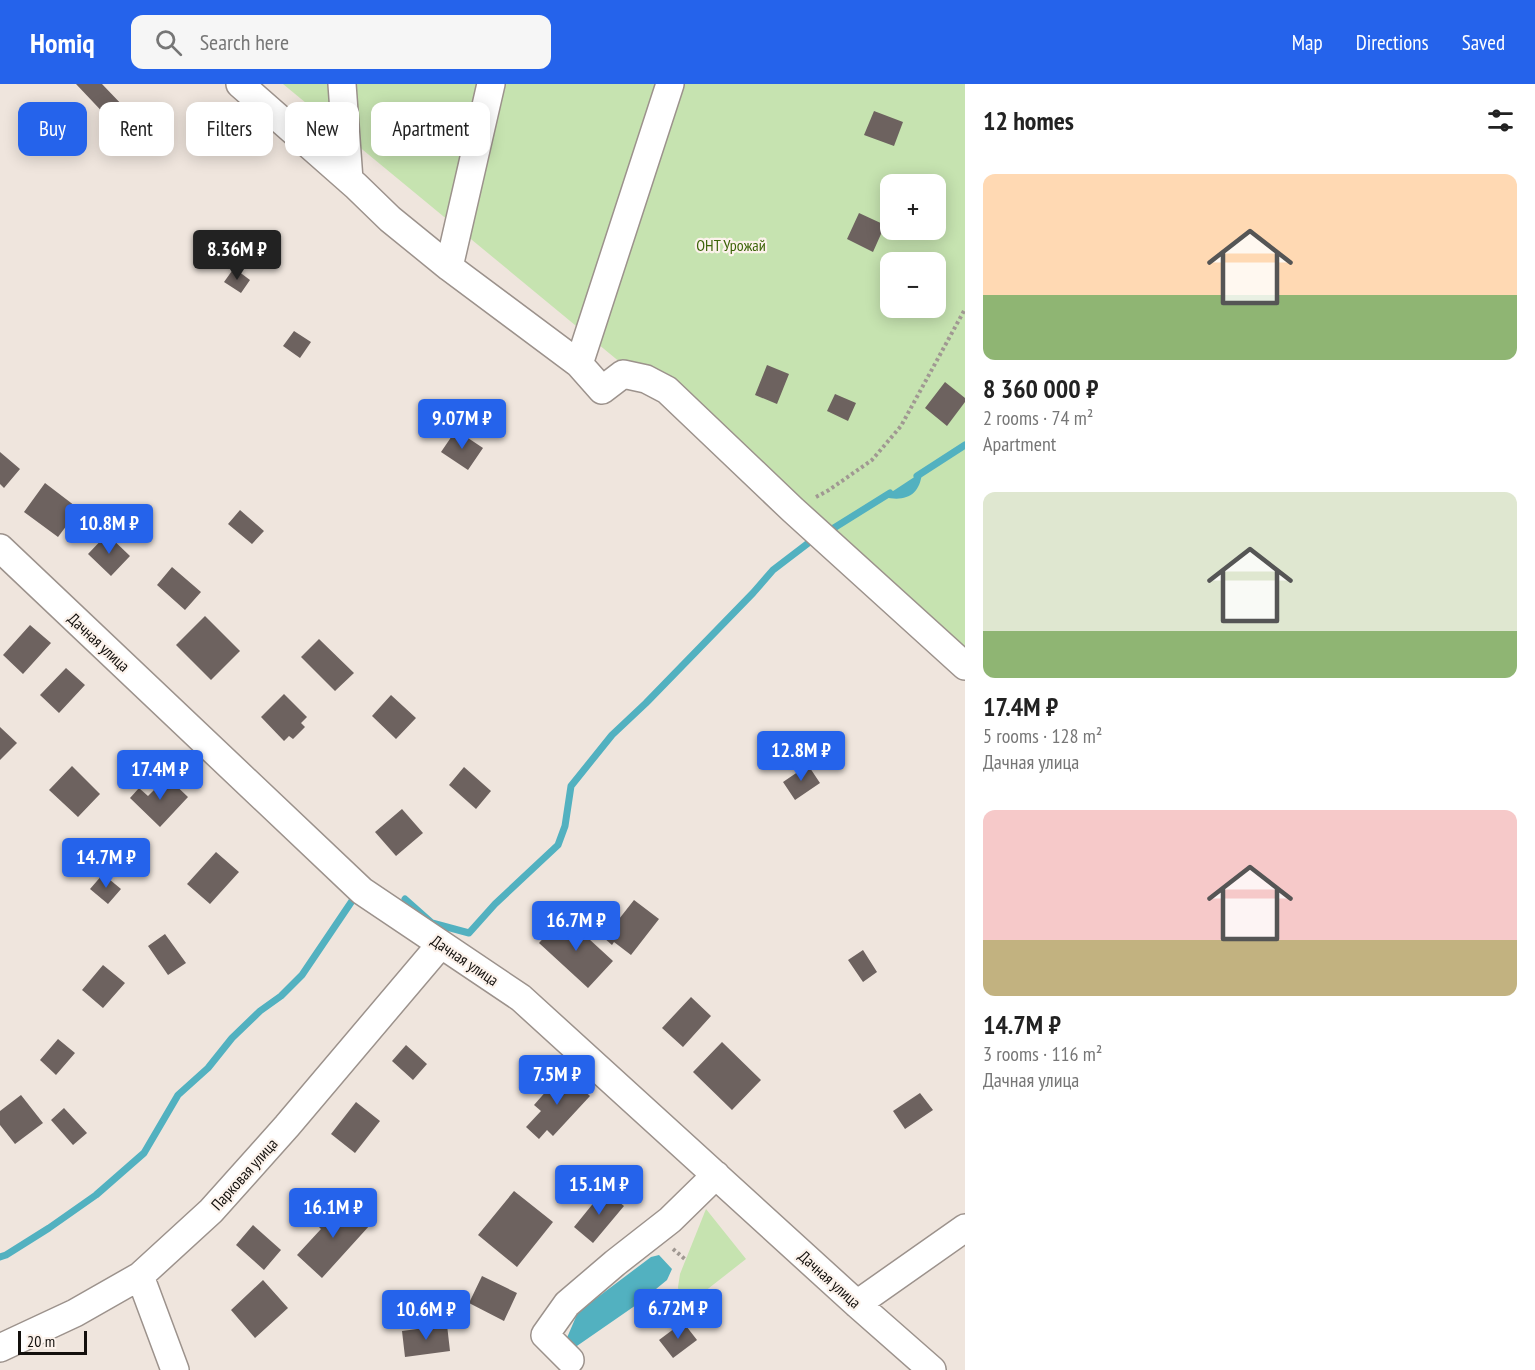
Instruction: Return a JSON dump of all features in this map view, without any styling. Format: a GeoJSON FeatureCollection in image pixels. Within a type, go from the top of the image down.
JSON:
{"type":"FeatureCollection","features":[{"type":"Feature","properties":{"kind":"street"},"geometry":{"type":"LineString","coordinates":[[240,84],[390,219],[449,267],[579,364],[602,390],[623,375],[646,379],[667,390],[793,510],[965,666]]}},
{"type":"Feature","properties":{"kind":"street"},"geometry":{"type":"LineString","coordinates":[[342,84],[349,180]]}},
{"type":"Feature","properties":{"kind":"street"},"geometry":{"type":"LineString","coordinates":[[449,267],[491,84]]}},
{"type":"Feature","properties":{"kind":"street"},"geometry":{"type":"LineString","coordinates":[[579,364],[670,84]]}},
{"type":"Feature","properties":{"kind":"street","name":"Дачная улица"},"geometry":{"type":"LineString","coordinates":[[5,564],[362,891],[521,998],[932,1370]]}},
{"type":"Feature","properties":{"kind":"street","name":"Парковая улица"},"geometry":{"type":"LineString","coordinates":[[0,1348],[75,1313],[140,1276],[211,1211],[287,1126],[441,944]]}},
{"type":"Feature","properties":{"kind":"street"},"geometry":{"type":"LineString","coordinates":[[570,1360],[545,1335],[567,1304],[669,1220],[716,1175]]}},
{"type":"Feature","properties":{"kind":"street"},"geometry":{"type":"LineString","coordinates":[[858,1304],[965,1228]]}},
{"type":"Feature","properties":{"kind":"street"},"geometry":{"type":"LineString","coordinates":[[140,1276],[175,1370]]}},
{"type":"Feature","properties":{"kind":"path"},"geometry":{"type":"LineString","coordinates":[[793,510],[829,490],[872,460],[901,426],[965,309]]}},
{"type":"Feature","properties":{"kind":"green space","name":"ОНТ Урожай"},"geometry":{"type":"Polygon","coordinates":[[[283,84],[965,84],[965,650],[912,603],[359,147],[359,102],[305,102],[283,84]]]}},
{"type":"Feature","properties":{"kind":"green space"},"geometry":{"type":"Polygon","coordinates":[[[706,1209],[746,1259],[681,1310],[678,1287],[680,1274],[706,1209]]]}},
{"type":"Feature","properties":{"kind":"water"},"geometry":{"type":"Polygon","coordinates":[[[922,472],[915,492],[899,499],[884,497],[922,472]]]}},
{"type":"Feature","properties":{"kind":"water"},"geometry":{"type":"Polygon","coordinates":[[[659,1255],[672,1269],[667,1280],[639,1303],[574,1348],[566,1340],[578,1312],[651,1257],[659,1255]]]}},
{"type":"Feature","properties":{"kind":"building"},"geometry":{"type":"Polygon","coordinates":[[[76,84],[102,84],[119,102],[99,102],[99,108],[76,84]]]}},
{"type":"Feature","properties":{"kind":"building"},"geometry":{"type":"Polygon","coordinates":[[[874,111],[903,122],[894,146],[864,135],[874,111]]]}},
{"type":"Feature","properties":{"kind":"building"},"geometry":{"type":"Polygon","coordinates":[[[859,213],[880,223],[880,236],[873,252],[847,239],[859,213]]]}},
{"type":"Feature","properties":{"kind":"building"},"geometry":{"type":"Polygon","coordinates":[[[234,268],[250,280],[241,293],[224,282],[234,268]]]}},
{"type":"Feature","properties":{"kind":"building"},"geometry":{"type":"Polygon","coordinates":[[[294,331],[311,342],[300,358],[283,346],[294,331]]]}},
{"type":"Feature","properties":{"kind":"building"},"geometry":{"type":"Polygon","coordinates":[[[767,365],[789,374],[777,404],[755,395],[767,365]]]}},
{"type":"Feature","properties":{"kind":"building"},"geometry":{"type":"Polygon","coordinates":[[[945,382],[965,398],[965,402],[947,426],[925,408],[945,382]]]}},
{"type":"Feature","properties":{"kind":"building"},"geometry":{"type":"Polygon","coordinates":[[[835,394],[856,403],[848,421],[827,411],[835,394]]]}},
{"type":"Feature","properties":{"kind":"building"},"geometry":{"type":"Polygon","coordinates":[[[456,430],[483,448],[468,470],[441,452],[456,430]]]}},
{"type":"Feature","properties":{"kind":"building"},"geometry":{"type":"Polygon","coordinates":[[[0,452],[20,469],[4,488],[0,484],[0,452]]]}},
{"type":"Feature","properties":{"kind":"building"},"geometry":{"type":"Polygon","coordinates":[[[45,483],[79,509],[58,537],[24,512],[45,483]]]}},
{"type":"Feature","properties":{"kind":"building"},"geometry":{"type":"Polygon","coordinates":[[[240,510],[264,531],[252,544],[228,524],[240,510]]]}},
{"type":"Feature","properties":{"kind":"building"},"geometry":{"type":"Polygon","coordinates":[[[107,534],[130,556],[111,576],[88,554],[107,534]]]}},
{"type":"Feature","properties":{"kind":"building"},"geometry":{"type":"Polygon","coordinates":[[[172,567],[201,592],[185,610],[157,585],[172,567]]]}},
{"type":"Feature","properties":{"kind":"building"},"geometry":{"type":"Polygon","coordinates":[[[205,616],[240,651],[211,680],[176,645],[205,616]]]}},
{"type":"Feature","properties":{"kind":"building"},"geometry":{"type":"Polygon","coordinates":[[[30,625],[51,643],[23,674],[3,655],[30,625]]]}},
{"type":"Feature","properties":{"kind":"building"},"geometry":{"type":"Polygon","coordinates":[[[319,639],[354,673],[335,691],[301,657],[319,639]]]}},
{"type":"Feature","properties":{"kind":"building"},"geometry":{"type":"Polygon","coordinates":[[[66,668],[85,685],[59,713],[40,695],[66,668]]]}},
{"type":"Feature","properties":{"kind":"building"},"geometry":{"type":"Polygon","coordinates":[[[284,694],[307,717],[301,723],[305,727],[293,739],[289,736],[284,741],[261,717],[284,694]]]}},
{"type":"Feature","properties":{"kind":"building"},"geometry":{"type":"Polygon","coordinates":[[[391,695],[416,718],[396,739],[372,716],[391,695]]]}},
{"type":"Feature","properties":{"kind":"building"},"geometry":{"type":"Polygon","coordinates":[[[0,727],[17,743],[0,760],[0,727]]]}},
{"type":"Feature","properties":{"kind":"building"},"geometry":{"type":"Polygon","coordinates":[[[808,765],[820,783],[795,800],[783,782],[808,765]]]}},
{"type":"Feature","properties":{"kind":"building"},"geometry":{"type":"Polygon","coordinates":[[[72,766],[100,794],[78,817],[49,790],[72,766]]]}},
{"type":"Feature","properties":{"kind":"building"},"geometry":{"type":"Polygon","coordinates":[[[464,767],[491,791],[476,809],[449,785],[464,767]]]}},
{"type":"Feature","properties":{"kind":"building"},"geometry":{"type":"Polygon","coordinates":[[[167,777],[188,797],[160,827],[130,798],[139,788],[148,796],[167,777]]]}},
{"type":"Feature","properties":{"kind":"building"},"geometry":{"type":"Polygon","coordinates":[[[402,809],[423,833],[396,856],[375,832],[402,809]]]}},
{"type":"Feature","properties":{"kind":"building"},"geometry":{"type":"Polygon","coordinates":[[[216,852],[239,872],[210,904],[187,884],[216,852]]]}},
{"type":"Feature","properties":{"kind":"building"},"geometry":{"type":"Polygon","coordinates":[[[103,874],[121,889],[108,904],[90,889],[103,874]]]}},
{"type":"Feature","properties":{"kind":"building"},"geometry":{"type":"Polygon","coordinates":[[[634,900],[659,919],[631,955],[614,942],[612,945],[604,938],[634,900]]]}},
{"type":"Feature","properties":{"kind":"building"},"geometry":{"type":"Polygon","coordinates":[[[564,916],[613,961],[588,988],[539,943],[564,916]]]}},
{"type":"Feature","properties":{"kind":"building"},"geometry":{"type":"Polygon","coordinates":[[[165,934],[186,963],[168,975],[148,946],[165,934]]]}},
{"type":"Feature","properties":{"kind":"building"},"geometry":{"type":"Polygon","coordinates":[[[863,950],[877,972],[863,982],[848,960],[863,950]]]}},
{"type":"Feature","properties":{"kind":"building"},"geometry":{"type":"Polygon","coordinates":[[[103,965],[125,983],[103,1008],[82,990],[103,965]]]}},
{"type":"Feature","properties":{"kind":"building"},"geometry":{"type":"Polygon","coordinates":[[[691,997],[711,1016],[683,1047],[662,1028],[691,997]]]}},
{"type":"Feature","properties":{"kind":"building"},"geometry":{"type":"Polygon","coordinates":[[[58,1039],[75,1053],[56,1075],[40,1060],[58,1039]]]}},
{"type":"Feature","properties":{"kind":"building"},"geometry":{"type":"Polygon","coordinates":[[[722,1042],[761,1080],[732,1110],[693,1072],[722,1042]]]}},
{"type":"Feature","properties":{"kind":"building"},"geometry":{"type":"Polygon","coordinates":[[[406,1045],[427,1064],[413,1080],[392,1061],[406,1045]]]}},
{"type":"Feature","properties":{"kind":"building"},"geometry":{"type":"Polygon","coordinates":[[[563,1072],[590,1096],[553,1136],[547,1130],[539,1139],[526,1127],[541,1111],[534,1105],[563,1072]]]}},
{"type":"Feature","properties":{"kind":"building"},"geometry":{"type":"Polygon","coordinates":[[[920,1093],[933,1110],[905,1129],[893,1111],[920,1093]]]}},
{"type":"Feature","properties":{"kind":"building"},"geometry":{"type":"Polygon","coordinates":[[[21,1095],[43,1123],[15,1144],[0,1125],[0,1111],[21,1095]]]}},
{"type":"Feature","properties":{"kind":"building"},"geometry":{"type":"Polygon","coordinates":[[[356,1102],[380,1121],[355,1153],[331,1134],[356,1102]]]}},
{"type":"Feature","properties":{"kind":"building"},"geometry":{"type":"Polygon","coordinates":[[[64,1108],[87,1133],[73,1145],[51,1120],[64,1108]]]}},
{"type":"Feature","properties":{"kind":"building"},"geometry":{"type":"Polygon","coordinates":[[[604,1190],[624,1206],[593,1243],[574,1227],[604,1190]]]}},
{"type":"Feature","properties":{"kind":"building"},"geometry":{"type":"Polygon","coordinates":[[[514,1191],[553,1222],[517,1267],[478,1235],[514,1191]]]}},
{"type":"Feature","properties":{"kind":"building"},"geometry":{"type":"Polygon","coordinates":[[[348,1204],[370,1225],[322,1278],[297,1255],[321,1229],[315,1223],[331,1205],[340,1213],[348,1204]]]}},
{"type":"Feature","properties":{"kind":"building"},"geometry":{"type":"Polygon","coordinates":[[[253,1225],[281,1250],[264,1270],[236,1245],[253,1225]]]}},
{"type":"Feature","properties":{"kind":"building"},"geometry":{"type":"Polygon","coordinates":[[[482,1276],[517,1293],[504,1321],[469,1303],[482,1276]]]}},
{"type":"Feature","properties":{"kind":"building"},"geometry":{"type":"Polygon","coordinates":[[[263,1280],[288,1308],[255,1338],[231,1310],[263,1280]]]}},
{"type":"Feature","properties":{"kind":"building"},"geometry":{"type":"Polygon","coordinates":[[[683,1322],[697,1340],[673,1358],[659,1340],[683,1322]]]}},
{"type":"Feature","properties":{"kind":"building"},"geometry":{"type":"Polygon","coordinates":[[[447,1325],[450,1351],[405,1357],[402,1331],[447,1325]]]}},
{"type":"Feature","properties":{"kind":"waterway"},"geometry":{"type":"LineString","coordinates":[[917,476],[965,445]]}},
{"type":"Feature","properties":{"kind":"waterway"},"geometry":{"type":"LineString","coordinates":[[829,531],[890,493]]}},
{"type":"Feature","properties":{"kind":"waterway"},"geometry":{"type":"LineString","coordinates":[[405,899],[432,923],[469,933],[495,904],[558,845],[565,826],[571,786],[612,735],[646,703],[773,570],[811,541]]}},
{"type":"Feature","properties":{"kind":"waterway"},"geometry":{"type":"LineString","coordinates":[[0,1257],[49,1228],[96,1195],[144,1153],[178,1095],[208,1068],[232,1038],[302,975],[356,895]]}}]}
